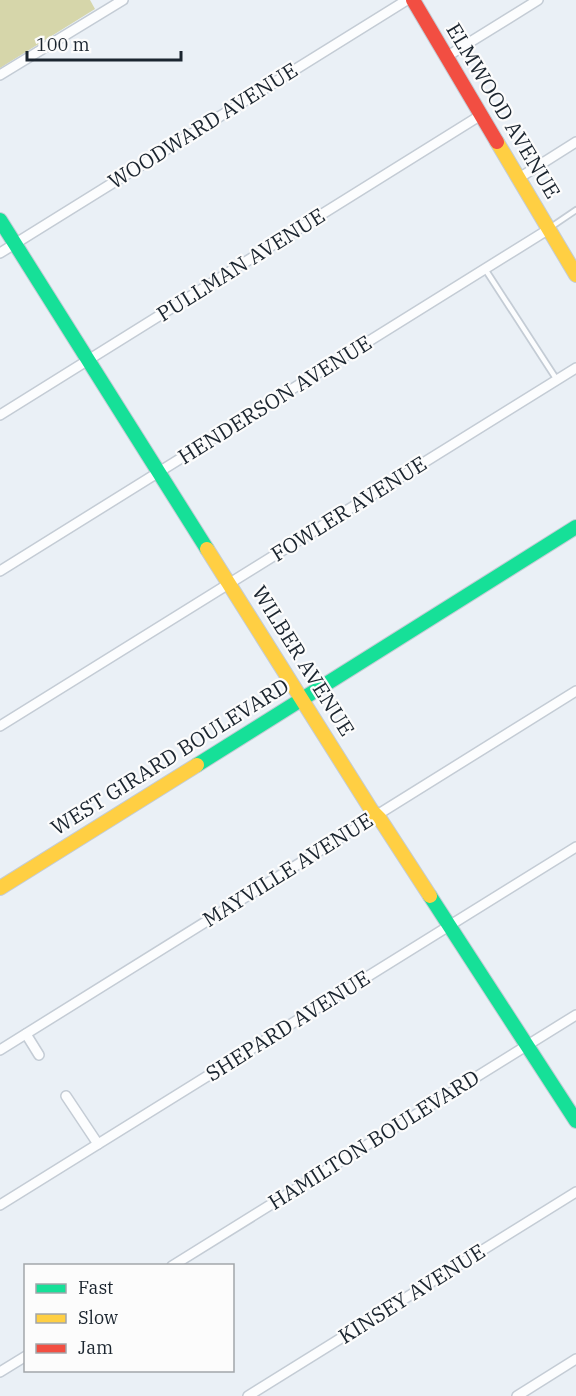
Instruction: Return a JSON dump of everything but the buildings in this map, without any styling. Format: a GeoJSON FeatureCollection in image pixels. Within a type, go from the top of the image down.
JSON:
{"type":"FeatureCollection","features":[{"type":"Feature","properties":{"kind":"street"},"geometry":{"type":"LineString","coordinates":[[0,75],[123,0]]}},
{"type":"Feature","properties":{"kind":"street","name":"WOODWARD AVENUE"},"geometry":{"type":"LineString","coordinates":[[0,253],[406,0]]}},
{"type":"Feature","properties":{"kind":"street","name":"ELMWOOD AVENUE"},"geometry":{"type":"LineString","coordinates":[[413,0],[574,267]]}},
{"type":"Feature","properties":{"kind":"street"},"geometry":{"type":"LineString","coordinates":[[446,57],[538,0]]}},
{"type":"Feature","properties":{"kind":"street","name":"PULLMAN AVENUE"},"geometry":{"type":"LineString","coordinates":[[0,415],[481,115]]}},
{"type":"Feature","properties":{"kind":"street"},"geometry":{"type":"LineString","coordinates":[[519,178],[576,142]]}},
{"type":"Feature","properties":{"kind":"street","name":"WILBER AVENUE"},"geometry":{"type":"LineString","coordinates":[[0,220],[375,815],[380,819],[576,1121]]}},
{"type":"Feature","properties":{"kind":"street","name":"HENDERSON AVENUE"},"geometry":{"type":"LineString","coordinates":[[0,571],[549,229]]}},
{"type":"Feature","properties":{"kind":"street","name":"FOWLER AVENUE"},"geometry":{"type":"LineString","coordinates":[[0,726],[576,368]]}},
{"type":"Feature","properties":{"kind":"street","name":"WEST GIRARD BOULEVARD"},"geometry":{"type":"LineString","coordinates":[[0,888],[576,527]]}},
{"type":"Feature","properties":{"kind":"street","name":"MAYVILLE AVENUE"},"geometry":{"type":"LineString","coordinates":[[0,1050],[576,690]]}},
{"type":"Feature","properties":{"kind":"street","name":"SHEPARD AVENUE"},"geometry":{"type":"LineString","coordinates":[[0,1205],[576,847]]}},
{"type":"Feature","properties":{"kind":"street","name":"HAMILTON BOULEVARD"},"geometry":{"type":"LineString","coordinates":[[175,1264],[576,1015]]}},
{"type":"Feature","properties":{"kind":"street"},"geometry":{"type":"LineString","coordinates":[[26,1034],[39,1055]]}},
{"type":"Feature","properties":{"kind":"street"},"geometry":{"type":"LineString","coordinates":[[66,1096],[98,1144]]}},
{"type":"Feature","properties":{"kind":"street","name":"KINSEY AVENUE"},"geometry":{"type":"LineString","coordinates":[[248,1396],[260,1393],[576,1192]]}},
{"type":"Feature","properties":{"kind":"street"},"geometry":{"type":"LineString","coordinates":[[0,1372],[24,1357]]}},
{"type":"Feature","properties":{"kind":"street"},"geometry":{"type":"LineString","coordinates":[[517,1396],[576,1359]]}},
{"type":"Feature","properties":{"kind":"lane"},"geometry":{"type":"LineString","coordinates":[[549,229],[576,210]]}},
{"type":"Feature","properties":{"kind":"lane"},"geometry":{"type":"LineString","coordinates":[[485,269],[557,380]]}},
{"type":"Feature","properties":{"kind":"green space"},"geometry":{"type":"Polygon","coordinates":[[[0,0],[90,0],[95,9],[0,68],[0,0]]]}},
{"type":"Feature","properties":{"kind":"traffic: fast"},"geometry":{"type":"LineString","coordinates":[[0,220],[207,549]]}},
{"type":"Feature","properties":{"kind":"traffic: fast"},"geometry":{"type":"LineString","coordinates":[[197,765],[576,527]]}},
{"type":"Feature","properties":{"kind":"traffic: fast"},"geometry":{"type":"LineString","coordinates":[[430,896],[576,1121]]}},
{"type":"Feature","properties":{"kind":"traffic: slow"},"geometry":{"type":"LineString","coordinates":[[497,142],[576,275]]}},
{"type":"Feature","properties":{"kind":"traffic: slow"},"geometry":{"type":"LineString","coordinates":[[207,549],[372,811],[380,819],[430,896]]}},
{"type":"Feature","properties":{"kind":"traffic: slow"},"geometry":{"type":"LineString","coordinates":[[0,888],[197,765]]}},
{"type":"Feature","properties":{"kind":"traffic: jam"},"geometry":{"type":"LineString","coordinates":[[413,0],[497,142]]}}]}
